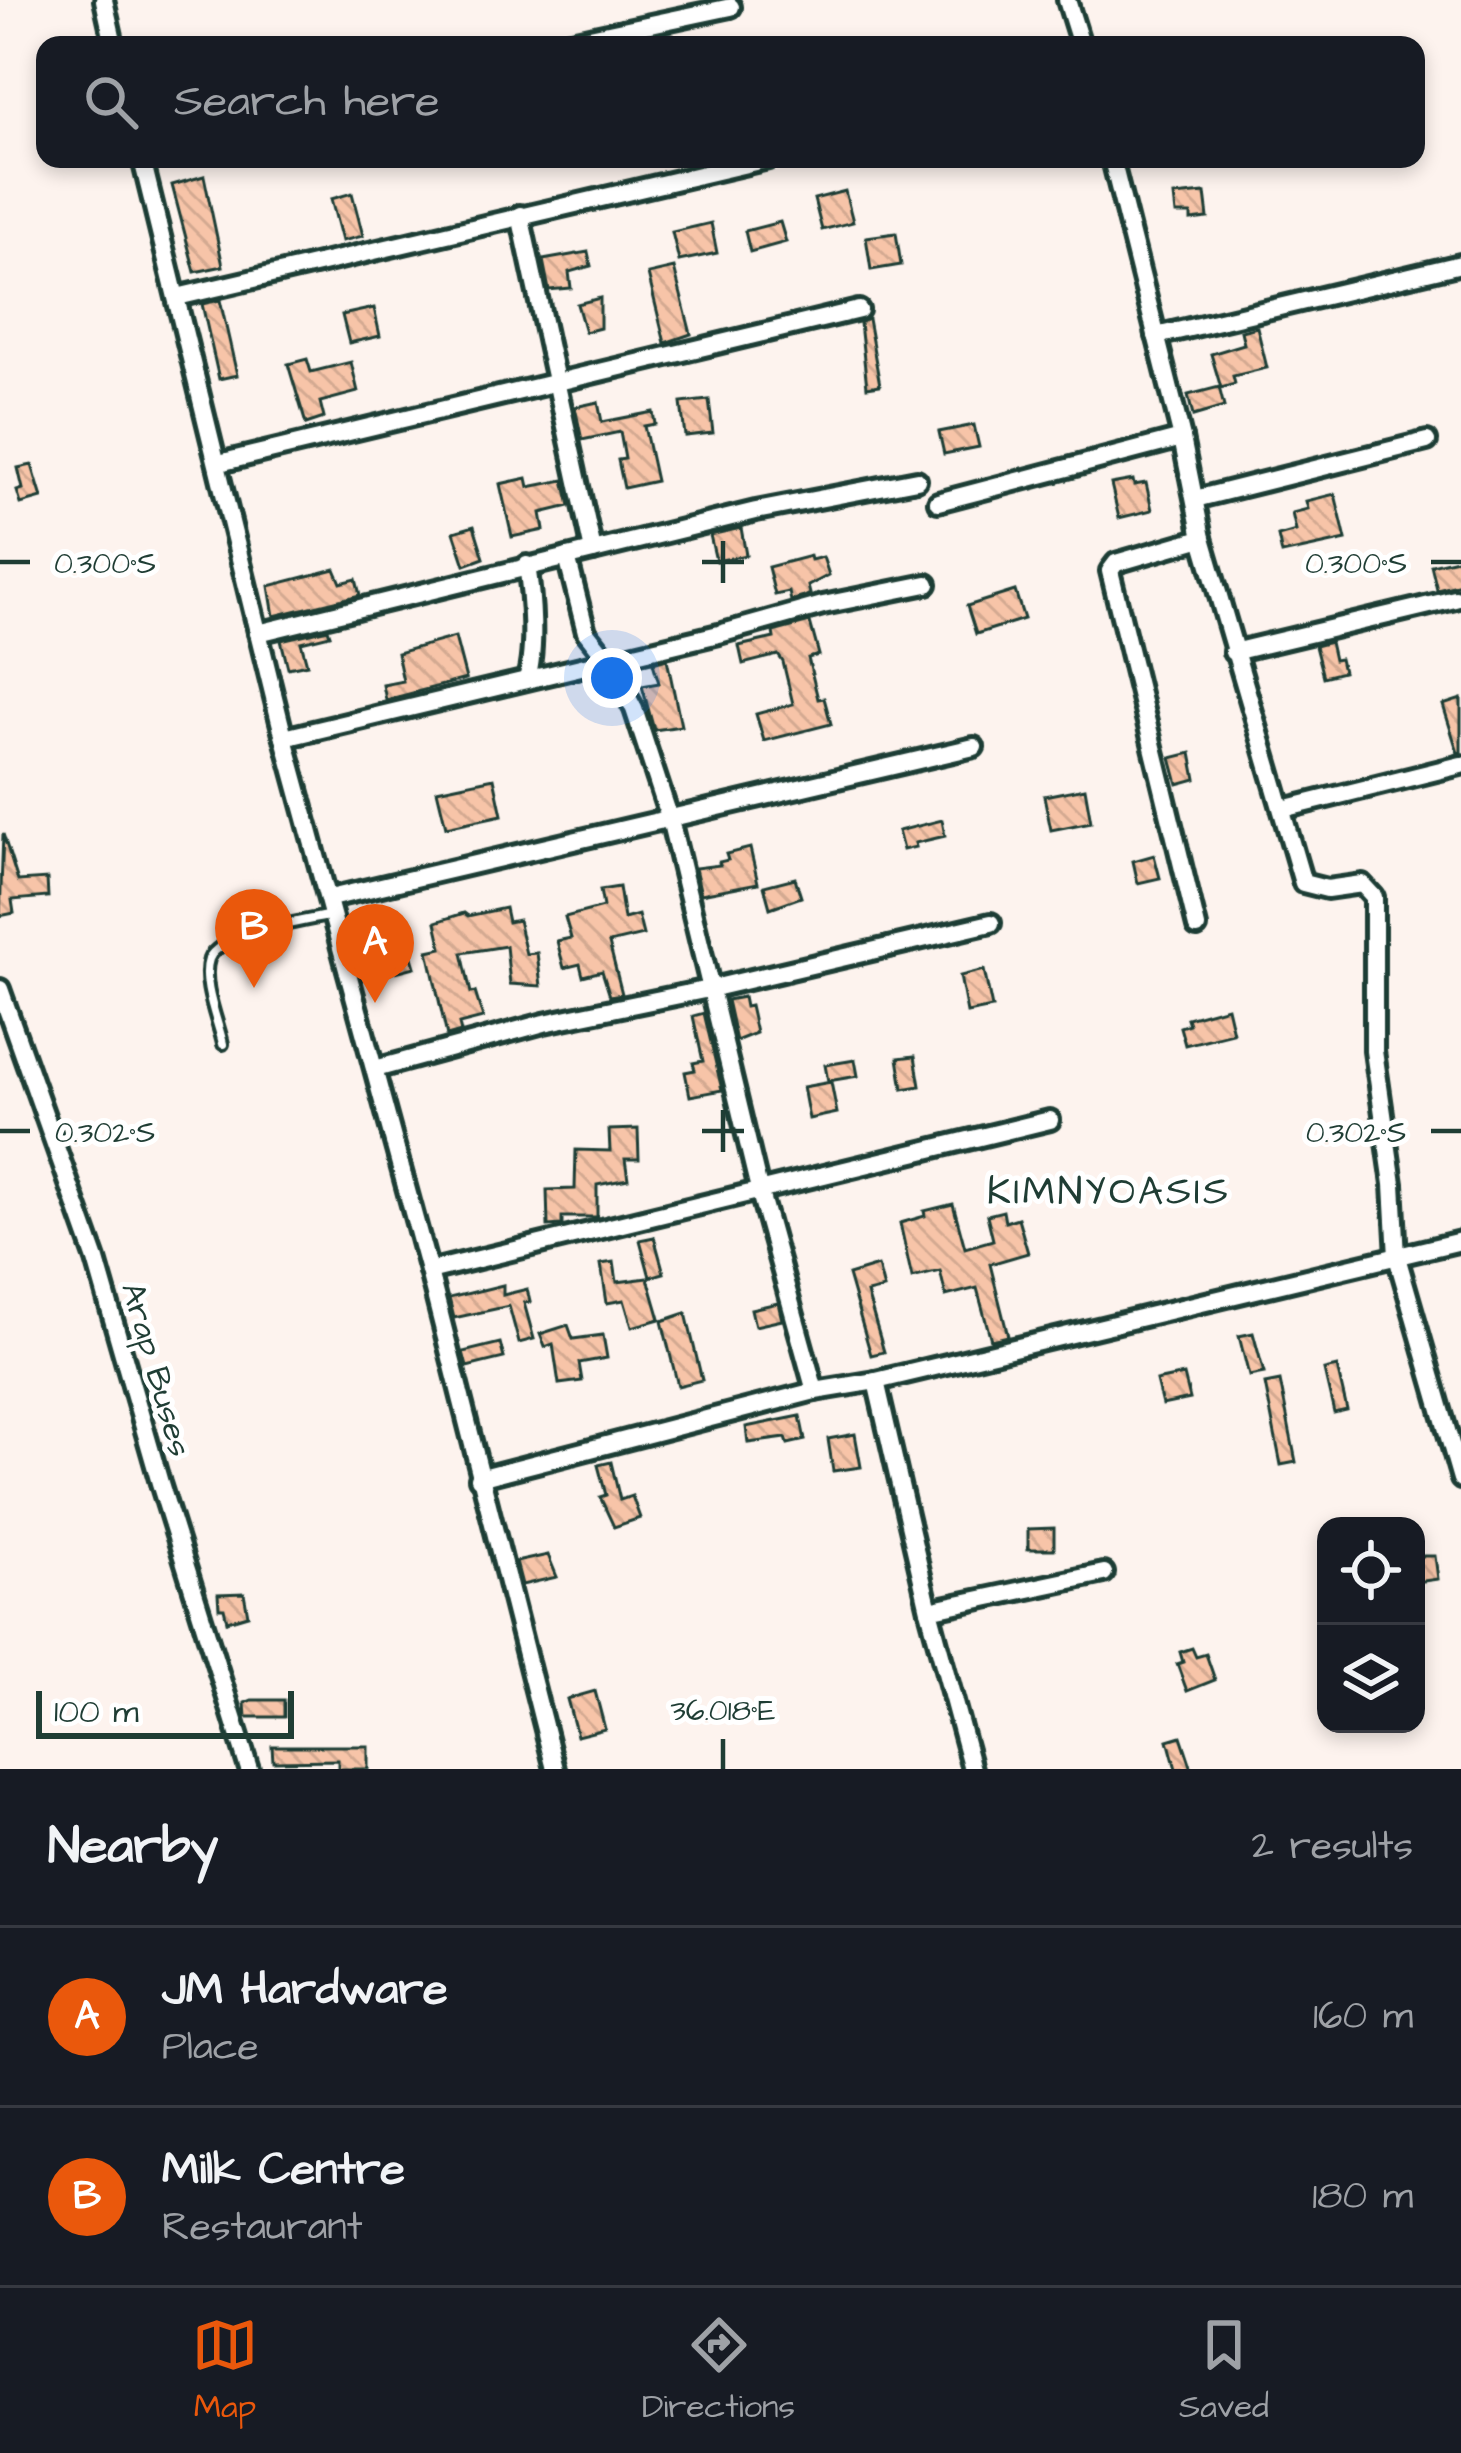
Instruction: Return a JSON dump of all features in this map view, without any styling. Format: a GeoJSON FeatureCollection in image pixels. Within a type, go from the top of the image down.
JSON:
{"type":"FeatureCollection","features":[{"type":"Feature","properties":{"kind":"street"},"geometry":{"type":"LineString","coordinates":[[112,36],[104,2],[124,0]]}},
{"type":"Feature","properties":{"kind":"street"},"geometry":{"type":"LineString","coordinates":[[1067,0],[1079,36]]}},
{"type":"Feature","properties":{"kind":"street"},"geometry":{"type":"LineString","coordinates":[[594,36],[730,7]]}},
{"type":"Feature","properties":{"kind":"street"},"geometry":{"type":"LineString","coordinates":[[144,168],[284,737],[429,1270],[555,1769]]}},
{"type":"Feature","properties":{"kind":"street"},"geometry":{"type":"LineString","coordinates":[[177,297],[729,168]]}},
{"type":"Feature","properties":{"kind":"street"},"geometry":{"type":"LineString","coordinates":[[1114,168],[1182,438],[1202,538],[1303,883],[1327,889],[1362,884],[1374,897],[1374,1051],[1394,1184],[1396,1257],[1461,1479]]}},
{"type":"Feature","properties":{"kind":"street"},"geometry":{"type":"LineString","coordinates":[[520,215],[593,551]]}},
{"type":"Feature","properties":{"kind":"street"},"geometry":{"type":"LineString","coordinates":[[1156,336],[1461,264]]}},
{"type":"Feature","properties":{"kind":"street"},"geometry":{"type":"LineString","coordinates":[[219,463],[859,310]]}},
{"type":"Feature","properties":{"kind":"street"},"geometry":{"type":"LineString","coordinates":[[938,502],[1182,438]]}},
{"type":"Feature","properties":{"kind":"street"},"geometry":{"type":"LineString","coordinates":[[1195,500],[1427,441]]}},
{"type":"Feature","properties":{"kind":"street"},"geometry":{"type":"LineString","coordinates":[[258,633],[755,511],[917,479]]}},
{"type":"Feature","properties":{"kind":"street"},"geometry":{"type":"LineString","coordinates":[[1197,927],[1110,571],[1116,563],[1202,538]]}},
{"type":"Feature","properties":{"kind":"street"},"geometry":{"type":"LineString","coordinates":[[566,557],[586,632],[608,660],[634,710],[670,819],[759,1189],[815,1391]]}},
{"type":"Feature","properties":{"kind":"street"},"geometry":{"type":"LineString","coordinates":[[527,565],[533,659],[527,680]]}},
{"type":"Feature","properties":{"kind":"street"},"geometry":{"type":"LineString","coordinates":[[284,737],[927,584]]}},
{"type":"Feature","properties":{"kind":"street"},"geometry":{"type":"LineString","coordinates":[[1233,652],[1455,599]]}},
{"type":"Feature","properties":{"kind":"street"},"geometry":{"type":"LineString","coordinates":[[332,906],[974,747]]}},
{"type":"Feature","properties":{"kind":"street"},"geometry":{"type":"LineString","coordinates":[[1283,809],[1461,765]]}},
{"type":"Feature","properties":{"kind":"street"},"geometry":{"type":"LineString","coordinates":[[375,1069],[544,1023],[991,923]]}},
{"type":"Feature","properties":{"kind":"street","name":"Arap Buses"},"geometry":{"type":"LineString","coordinates":[[0,989],[96,1260],[249,1769]]}},
{"type":"Feature","properties":{"kind":"street"},"geometry":{"type":"LineString","coordinates":[[429,1270],[1050,1120]]}},
{"type":"Feature","properties":{"kind":"street"},"geometry":{"type":"LineString","coordinates":[[478,1478],[815,1391],[876,1381],[1461,1241]]}},
{"type":"Feature","properties":{"kind":"street"},"geometry":{"type":"LineString","coordinates":[[876,1381],[972,1769]]}},
{"type":"Feature","properties":{"kind":"street"},"geometry":{"type":"LineString","coordinates":[[929,1610],[1104,1574]]}},
{"type":"Feature","properties":{"kind":"lane"},"geometry":{"type":"LineString","coordinates":[[224,1044],[209,984],[209,958],[224,941],[332,906]]}},
{"type":"Feature","properties":{"kind":"building"},"geometry":{"type":"Polygon","coordinates":[[[204,176],[223,266],[195,272],[172,185],[204,176]]]}},
{"type":"Feature","properties":{"kind":"building"},"geometry":{"type":"Polygon","coordinates":[[[845,191],[853,222],[822,230],[814,199],[845,191]]]}},
{"type":"Feature","properties":{"kind":"building"},"geometry":{"type":"Polygon","coordinates":[[[352,193],[363,236],[342,241],[331,199],[352,193]]]}},
{"type":"Feature","properties":{"kind":"building"},"geometry":{"type":"Polygon","coordinates":[[[1205,193],[1208,218],[1191,220],[1191,214],[1176,214],[1174,196],[1205,193]]]}},
{"type":"Feature","properties":{"kind":"building"},"geometry":{"type":"Polygon","coordinates":[[[780,222],[786,242],[750,252],[745,231],[780,222]]]}},
{"type":"Feature","properties":{"kind":"building"},"geometry":{"type":"Polygon","coordinates":[[[711,223],[717,253],[679,261],[672,232],[711,223]]]}},
{"type":"Feature","properties":{"kind":"building"},"geometry":{"type":"Polygon","coordinates":[[[896,233],[901,265],[871,270],[866,237],[896,233]]]}},
{"type":"Feature","properties":{"kind":"building"},"geometry":{"type":"Polygon","coordinates":[[[588,252],[591,266],[569,272],[571,288],[549,290],[543,260],[588,252]]]}},
{"type":"Feature","properties":{"kind":"building"},"geometry":{"type":"Polygon","coordinates":[[[674,268],[691,334],[665,343],[648,274],[674,268]]]}},
{"type":"Feature","properties":{"kind":"building"},"geometry":{"type":"Polygon","coordinates":[[[600,298],[600,328],[585,332],[577,304],[600,298]]]}},
{"type":"Feature","properties":{"kind":"building"},"geometry":{"type":"Polygon","coordinates":[[[220,300],[237,375],[219,379],[202,304],[220,300]]]}},
{"type":"Feature","properties":{"kind":"building"},"geometry":{"type":"Polygon","coordinates":[[[374,308],[380,336],[349,343],[342,315],[374,308]]]}},
{"type":"Feature","properties":{"kind":"building"},"geometry":{"type":"Polygon","coordinates":[[[868,319],[880,385],[867,387],[860,323],[868,319]]]}},
{"type":"Feature","properties":{"kind":"building"},"geometry":{"type":"Polygon","coordinates":[[[1257,327],[1267,368],[1233,376],[1235,384],[1221,388],[1211,354],[1244,344],[1241,331],[1257,327]]]}},
{"type":"Feature","properties":{"kind":"building"},"geometry":{"type":"Polygon","coordinates":[[[307,359],[311,372],[351,362],[358,392],[320,402],[324,418],[306,424],[288,364],[307,359]]]}},
{"type":"Feature","properties":{"kind":"building"},"geometry":{"type":"Polygon","coordinates":[[[1219,387],[1224,407],[1193,416],[1188,395],[1219,387]]]}},
{"type":"Feature","properties":{"kind":"building"},"geometry":{"type":"Polygon","coordinates":[[[709,400],[713,433],[685,436],[681,403],[709,400]]]}},
{"type":"Feature","properties":{"kind":"building"},"geometry":{"type":"Polygon","coordinates":[[[598,402],[602,422],[653,412],[655,424],[644,426],[656,481],[624,488],[618,460],[625,459],[620,432],[582,440],[575,407],[598,402]]]}},
{"type":"Feature","properties":{"kind":"building"},"geometry":{"type":"Polygon","coordinates":[[[974,425],[979,447],[944,454],[939,432],[974,425]]]}},
{"type":"Feature","properties":{"kind":"building"},"geometry":{"type":"Polygon","coordinates":[[[32,465],[42,498],[21,504],[18,468],[32,465]]]}},
{"type":"Feature","properties":{"kind":"building"},"geometry":{"type":"Polygon","coordinates":[[[527,478],[529,487],[564,480],[570,506],[541,513],[544,530],[512,537],[500,484],[527,478]]]}},
{"type":"Feature","properties":{"kind":"building"},"geometry":{"type":"Polygon","coordinates":[[[1133,480],[1134,485],[1146,483],[1152,510],[1119,518],[1111,484],[1133,480]]]}},
{"type":"Feature","properties":{"kind":"building"},"geometry":{"type":"Polygon","coordinates":[[[1335,494],[1346,540],[1282,554],[1278,536],[1296,531],[1292,513],[1308,509],[1306,501],[1335,494]]]}},
{"type":"Feature","properties":{"kind":"building"},"geometry":{"type":"Polygon","coordinates":[[[474,526],[484,558],[465,565],[454,532],[474,526]]]}},
{"type":"Feature","properties":{"kind":"building"},"geometry":{"type":"Polygon","coordinates":[[[741,528],[746,555],[716,561],[710,535],[741,528]]]}},
{"type":"Feature","properties":{"kind":"building"},"geometry":{"type":"Polygon","coordinates":[[[810,556],[811,560],[823,557],[829,575],[808,586],[810,594],[804,597],[791,601],[789,592],[775,595],[768,567],[810,556]]]}},
{"type":"Feature","properties":{"kind":"building"},"geometry":{"type":"Polygon","coordinates":[[[1461,558],[1461,584],[1437,590],[1431,565],[1461,558]]]}},
{"type":"Feature","properties":{"kind":"building"},"geometry":{"type":"Polygon","coordinates":[[[335,569],[341,583],[356,579],[360,595],[274,616],[269,586],[335,569]]]}},
{"type":"Feature","properties":{"kind":"building"},"geometry":{"type":"Polygon","coordinates":[[[1015,591],[1024,619],[976,634],[967,606],[1015,591]]]}},
{"type":"Feature","properties":{"kind":"building"},"geometry":{"type":"Polygon","coordinates":[[[810,622],[819,655],[808,658],[818,699],[824,698],[831,724],[764,741],[756,714],[793,704],[783,662],[778,655],[743,664],[739,646],[774,638],[773,632],[810,622]]]}},
{"type":"Feature","properties":{"kind":"building"},"geometry":{"type":"Polygon","coordinates":[[[328,629],[330,635],[301,642],[307,664],[288,668],[281,640],[328,629]]]}},
{"type":"Feature","properties":{"kind":"building"},"geometry":{"type":"Polygon","coordinates":[[[455,637],[466,679],[386,700],[383,685],[403,681],[397,653],[455,637]]]}},
{"type":"Feature","properties":{"kind":"building"},"geometry":{"type":"Polygon","coordinates":[[[1330,642],[1343,672],[1323,677],[1315,646],[1330,642]]]}},
{"type":"Feature","properties":{"kind":"building"},"geometry":{"type":"Polygon","coordinates":[[[667,659],[681,726],[654,730],[642,686],[659,683],[653,663],[667,659]]]}},
{"type":"Feature","properties":{"kind":"building"},"geometry":{"type":"Polygon","coordinates":[[[1461,699],[1461,752],[1458,753],[1443,705],[1461,699]]]}},
{"type":"Feature","properties":{"kind":"building"},"geometry":{"type":"Polygon","coordinates":[[[1191,753],[1196,779],[1178,784],[1171,758],[1191,753]]]}},
{"type":"Feature","properties":{"kind":"building"},"geometry":{"type":"Polygon","coordinates":[[[494,778],[502,815],[446,827],[437,790],[494,778]]]}},
{"type":"Feature","properties":{"kind":"building"},"geometry":{"type":"Polygon","coordinates":[[[1085,788],[1091,822],[1051,830],[1044,796],[1085,788]]]}},
{"type":"Feature","properties":{"kind":"building"},"geometry":{"type":"Polygon","coordinates":[[[942,820],[945,836],[903,850],[898,831],[942,820]]]}},
{"type":"Feature","properties":{"kind":"building"},"geometry":{"type":"Polygon","coordinates":[[[3,834],[18,881],[47,879],[48,897],[12,900],[14,913],[0,916],[3,834]]]}},
{"type":"Feature","properties":{"kind":"building"},"geometry":{"type":"Polygon","coordinates":[[[750,848],[758,883],[701,894],[695,868],[720,865],[728,860],[726,854],[750,848]]]}},
{"type":"Feature","properties":{"kind":"building"},"geometry":{"type":"Polygon","coordinates":[[[1154,855],[1160,878],[1138,883],[1133,861],[1154,855]]]}},
{"type":"Feature","properties":{"kind":"building"},"geometry":{"type":"Polygon","coordinates":[[[795,878],[801,897],[770,908],[764,886],[795,878]]]}},
{"type":"Feature","properties":{"kind":"building"},"geometry":{"type":"Polygon","coordinates":[[[619,887],[624,919],[638,915],[643,935],[609,943],[622,994],[610,996],[602,971],[583,976],[580,964],[564,968],[557,941],[571,938],[565,917],[603,907],[600,890],[619,887]]]}},
{"type":"Feature","properties":{"kind":"building"},"geometry":{"type":"Polygon","coordinates":[[[505,908],[508,922],[518,920],[526,954],[537,953],[541,986],[510,984],[506,946],[462,953],[471,993],[475,992],[483,1018],[459,1024],[461,1032],[447,1036],[428,951],[442,948],[436,922],[505,908]]]}},
{"type":"Feature","properties":{"kind":"building"},"geometry":{"type":"Polygon","coordinates":[[[404,931],[415,967],[373,978],[363,942],[404,931]]]}},
{"type":"Feature","properties":{"kind":"building"},"geometry":{"type":"Polygon","coordinates":[[[984,970],[992,1008],[967,1013],[960,976],[984,970]]]}},
{"type":"Feature","properties":{"kind":"building"},"geometry":{"type":"Polygon","coordinates":[[[743,997],[756,1033],[736,1041],[727,1000],[743,997]]]}},
{"type":"Feature","properties":{"kind":"building"},"geometry":{"type":"Polygon","coordinates":[[[1227,1007],[1233,1033],[1185,1045],[1180,1027],[1189,1024],[1187,1018],[1227,1007]]]}},
{"type":"Feature","properties":{"kind":"building"},"geometry":{"type":"Polygon","coordinates":[[[704,1013],[722,1090],[690,1096],[685,1072],[703,1061],[693,1016],[704,1013]]]}},
{"type":"Feature","properties":{"kind":"building"},"geometry":{"type":"Polygon","coordinates":[[[915,1056],[920,1086],[903,1089],[898,1058],[915,1056]]]}},
{"type":"Feature","properties":{"kind":"building"},"geometry":{"type":"Polygon","coordinates":[[[855,1060],[858,1076],[828,1081],[825,1065],[855,1060]]]}},
{"type":"Feature","properties":{"kind":"building"},"geometry":{"type":"Polygon","coordinates":[[[831,1082],[837,1113],[809,1119],[803,1087],[831,1082]]]}},
{"type":"Feature","properties":{"kind":"building"},"geometry":{"type":"Polygon","coordinates":[[[638,1129],[639,1159],[625,1159],[628,1179],[597,1185],[597,1217],[562,1217],[562,1225],[548,1226],[547,1190],[575,1189],[576,1150],[610,1151],[609,1130],[638,1129]]]}},
{"type":"Feature","properties":{"kind":"building"},"geometry":{"type":"Polygon","coordinates":[[[953,1204],[965,1248],[993,1240],[987,1215],[1003,1211],[1005,1222],[1018,1218],[1028,1253],[990,1264],[1008,1336],[991,1340],[977,1288],[946,1296],[940,1271],[912,1278],[900,1223],[953,1204]]]}},
{"type":"Feature","properties":{"kind":"building"},"geometry":{"type":"Polygon","coordinates":[[[654,1237],[664,1273],[650,1277],[640,1240],[654,1237]]]}},
{"type":"Feature","properties":{"kind":"building"},"geometry":{"type":"Polygon","coordinates":[[[614,1262],[617,1282],[648,1278],[660,1319],[632,1327],[624,1300],[607,1303],[601,1264],[614,1262]]]}},
{"type":"Feature","properties":{"kind":"building"},"geometry":{"type":"Polygon","coordinates":[[[878,1266],[884,1289],[867,1293],[884,1352],[871,1355],[848,1275],[878,1266]]]}},
{"type":"Feature","properties":{"kind":"building"},"geometry":{"type":"Polygon","coordinates":[[[503,1285],[503,1295],[527,1289],[530,1302],[524,1303],[534,1339],[519,1343],[509,1306],[454,1318],[449,1298],[503,1285]]]}},
{"type":"Feature","properties":{"kind":"building"},"geometry":{"type":"Polygon","coordinates":[[[778,1303],[782,1320],[755,1326],[751,1309],[778,1303]]]}},
{"type":"Feature","properties":{"kind":"building"},"geometry":{"type":"Polygon","coordinates":[[[686,1313],[702,1380],[678,1386],[662,1321],[686,1313]]]}},
{"type":"Feature","properties":{"kind":"building"},"geometry":{"type":"Polygon","coordinates":[[[568,1325],[573,1339],[603,1335],[607,1358],[579,1363],[582,1381],[559,1384],[553,1344],[545,1347],[540,1334],[568,1325]]]}},
{"type":"Feature","properties":{"kind":"building"},"geometry":{"type":"Polygon","coordinates":[[[1253,1333],[1264,1373],[1249,1376],[1239,1336],[1253,1333]]]}},
{"type":"Feature","properties":{"kind":"building"},"geometry":{"type":"Polygon","coordinates":[[[500,1343],[504,1358],[467,1367],[463,1352],[500,1343]]]}},
{"type":"Feature","properties":{"kind":"building"},"geometry":{"type":"Polygon","coordinates":[[[1337,1367],[1347,1410],[1334,1413],[1324,1370],[1337,1367]]]}},
{"type":"Feature","properties":{"kind":"building"},"geometry":{"type":"Polygon","coordinates":[[[1184,1375],[1190,1399],[1162,1405],[1156,1381],[1184,1375]]]}},
{"type":"Feature","properties":{"kind":"building"},"geometry":{"type":"Polygon","coordinates":[[[1280,1381],[1296,1462],[1281,1465],[1265,1384],[1280,1381]]]}},
{"type":"Feature","properties":{"kind":"building"},"geometry":{"type":"Polygon","coordinates":[[[800,1416],[805,1440],[748,1443],[746,1427],[800,1416]]]}},
{"type":"Feature","properties":{"kind":"building"},"geometry":{"type":"Polygon","coordinates":[[[855,1434],[861,1467],[833,1471],[828,1439],[855,1434]]]}},
{"type":"Feature","properties":{"kind":"building"},"geometry":{"type":"Polygon","coordinates":[[[611,1462],[620,1500],[632,1496],[640,1518],[614,1527],[600,1497],[606,1495],[598,1465],[611,1462]]]}},
{"type":"Feature","properties":{"kind":"building"},"geometry":{"type":"Polygon","coordinates":[[[1054,1528],[1054,1549],[1028,1549],[1028,1529],[1054,1528]]]}},
{"type":"Feature","properties":{"kind":"building"},"geometry":{"type":"Polygon","coordinates":[[[548,1555],[557,1577],[522,1585],[516,1562],[548,1555]]]}},
{"type":"Feature","properties":{"kind":"building"},"geometry":{"type":"Polygon","coordinates":[[[1425,1556],[1435,1556],[1438,1579],[1425,1581],[1425,1556]]]}},
{"type":"Feature","properties":{"kind":"building"},"geometry":{"type":"Polygon","coordinates":[[[244,1593],[248,1615],[227,1621],[218,1594],[244,1593]]]}},
{"type":"Feature","properties":{"kind":"building"},"geometry":{"type":"Polygon","coordinates":[[[1192,1648],[1196,1657],[1206,1654],[1215,1680],[1187,1691],[1177,1664],[1183,1662],[1180,1652],[1192,1648]]]}},
{"type":"Feature","properties":{"kind":"building"},"geometry":{"type":"Polygon","coordinates":[[[595,1691],[605,1729],[577,1736],[567,1699],[595,1691]]]}},
{"type":"Feature","properties":{"kind":"building"},"geometry":{"type":"Polygon","coordinates":[[[284,1700],[284,1717],[246,1717],[245,1703],[284,1700]]]}},
{"type":"Feature","properties":{"kind":"building"},"geometry":{"type":"Polygon","coordinates":[[[1181,1736],[1192,1769],[1176,1769],[1168,1740],[1181,1736]]]}},
{"type":"Feature","properties":{"kind":"building"},"geometry":{"type":"Polygon","coordinates":[[[272,1746],[368,1746],[368,1769],[338,1769],[338,1760],[273,1761],[272,1746]]]}},
{"type":"Feature","properties":{"kind":"place","name":"Milk Centre"},"geometry":{"type":"Point","coordinates":[254,988]}},
{"type":"Feature","properties":{"kind":"place","name":"JM Hardware"},"geometry":{"type":"Point","coordinates":[375,1003]}},
{"type":"Feature","properties":{"kind":"district","name":"KIMNYOASIS"},"geometry":{"type":"Point","coordinates":[1109,1190]}}]}
